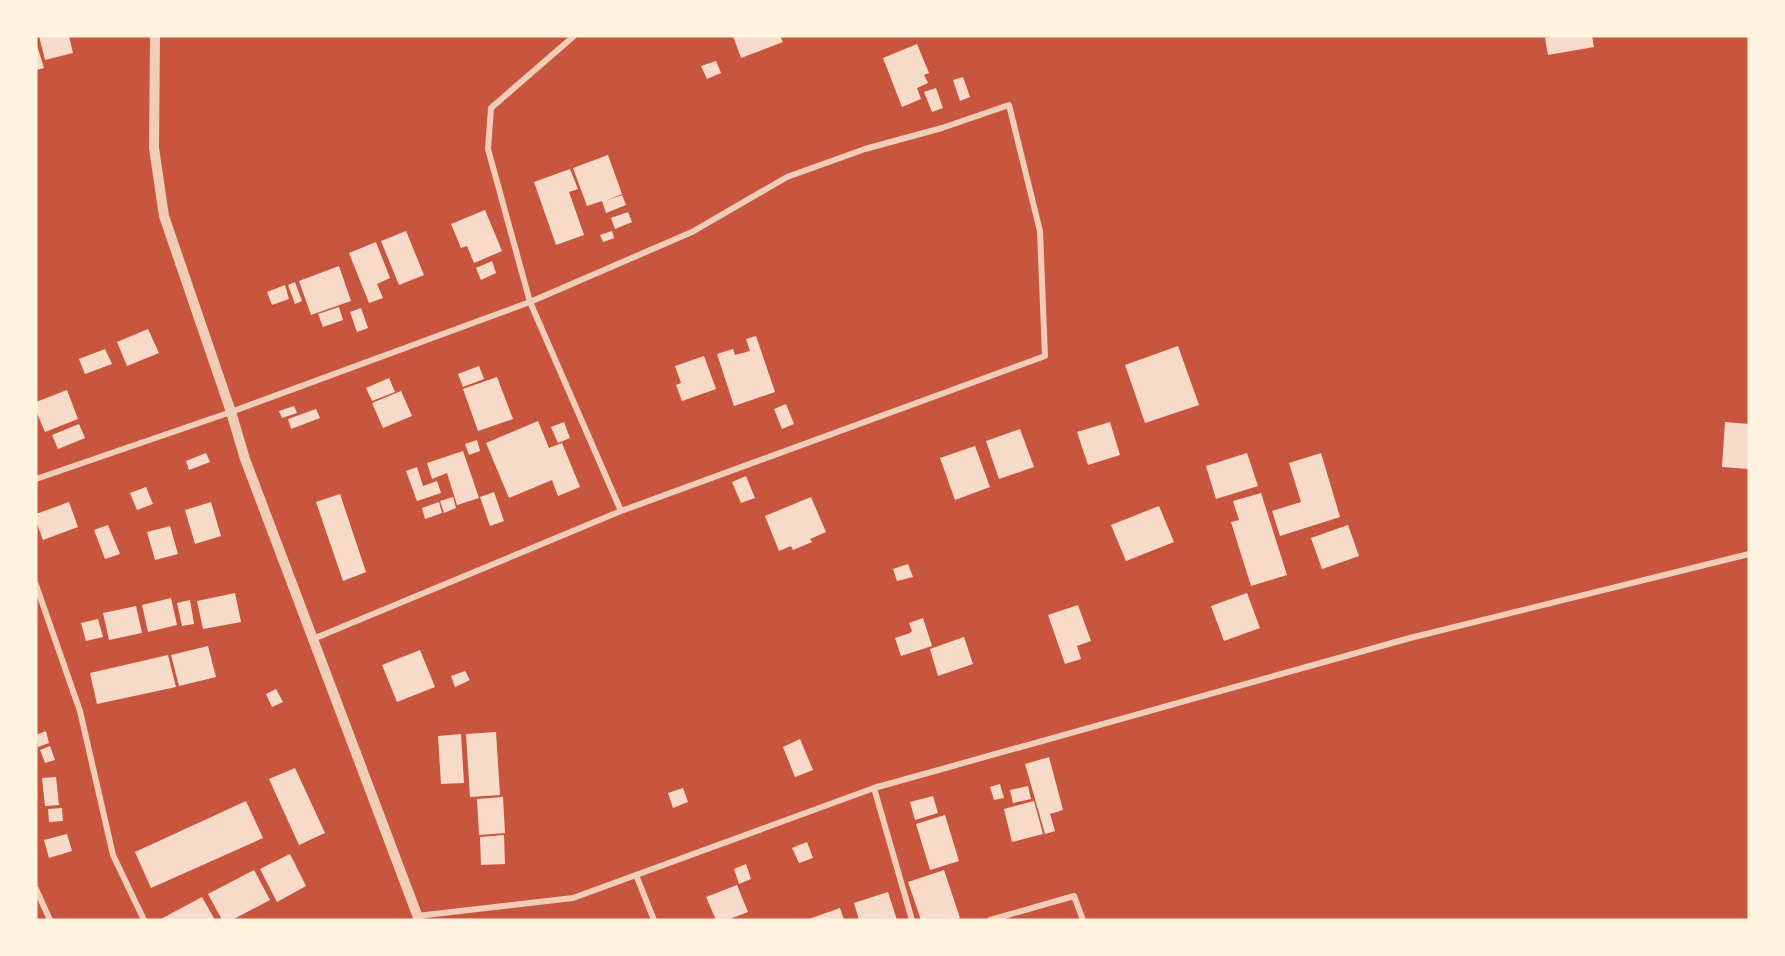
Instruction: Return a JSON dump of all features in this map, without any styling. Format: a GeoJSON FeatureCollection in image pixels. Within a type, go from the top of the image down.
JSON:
{"type":"FeatureCollection","features":[{"type":"Feature","properties":{"kind":"street"},"geometry":{"type":"LineString","coordinates":[[155,36],[154,148],[164,216],[245,459],[418,918],[573,898],[874,788],[1410,638],[1749,554]]}},
{"type":"Feature","properties":{"kind":"street"},"geometry":{"type":"LineString","coordinates":[[574,36],[491,108],[488,148],[530,302],[621,511]]}},
{"type":"Feature","properties":{"kind":"street"},"geometry":{"type":"LineString","coordinates":[[36,478],[231,412],[530,302],[692,232],[787,177],[866,149],[942,128],[1009,105],[1040,231],[1044,356],[621,511],[313,639]]}},
{"type":"Feature","properties":{"kind":"street"},"geometry":{"type":"LineString","coordinates":[[36,585],[80,711],[113,855],[144,920]]}},
{"type":"Feature","properties":{"kind":"street"},"geometry":{"type":"LineString","coordinates":[[874,788],[912,920]]}},
{"type":"Feature","properties":{"kind":"street"},"geometry":{"type":"LineString","coordinates":[[636,875],[654,920]]}},
{"type":"Feature","properties":{"kind":"street"},"geometry":{"type":"LineString","coordinates":[[36,889],[50,920]]}},
{"type":"Feature","properties":{"kind":"street"},"geometry":{"type":"LineString","coordinates":[[990,920],[1074,896],[1083,920]]}},
{"type":"Feature","properties":{"kind":"building"},"geometry":{"type":"Polygon","coordinates":[[[39,36],[69,36],[73,53],[45,60],[39,36]]]}},
{"type":"Feature","properties":{"kind":"building"},"geometry":{"type":"Polygon","coordinates":[[[733,36],[780,36],[783,42],[741,58],[733,36]]]}},
{"type":"Feature","properties":{"kind":"building"},"geometry":{"type":"Polygon","coordinates":[[[1592,36],[1594,47],[1548,55],[1545,38],[1592,36]]]}},
{"type":"Feature","properties":{"kind":"building"},"geometry":{"type":"Polygon","coordinates":[[[36,42],[44,68],[36,70],[36,42]]]}},
{"type":"Feature","properties":{"kind":"building"},"geometry":{"type":"Polygon","coordinates":[[[917,44],[929,73],[924,75],[928,83],[917,88],[921,99],[902,107],[883,58],[917,44]]]}},
{"type":"Feature","properties":{"kind":"building"},"geometry":{"type":"Polygon","coordinates":[[[716,61],[721,73],[707,79],[701,66],[716,61]]]}},
{"type":"Feature","properties":{"kind":"building"},"geometry":{"type":"Polygon","coordinates":[[[963,77],[970,97],[960,101],[953,80],[963,77]]]}},
{"type":"Feature","properties":{"kind":"building"},"geometry":{"type":"Polygon","coordinates":[[[936,88],[943,108],[932,112],[924,92],[936,88]]]}},
{"type":"Feature","properties":{"kind":"building"},"geometry":{"type":"Polygon","coordinates":[[[608,155],[622,194],[605,201],[622,195],[626,205],[606,213],[602,201],[587,206],[573,168],[608,155]]]}},
{"type":"Feature","properties":{"kind":"building"},"geometry":{"type":"Polygon","coordinates":[[[570,169],[578,189],[569,192],[584,235],[556,245],[534,182],[570,169]]]}},
{"type":"Feature","properties":{"kind":"building"},"geometry":{"type":"Polygon","coordinates":[[[485,210],[502,251],[474,263],[467,246],[461,248],[451,224],[485,210]]]}},
{"type":"Feature","properties":{"kind":"building"},"geometry":{"type":"Polygon","coordinates":[[[628,212],[632,222],[615,229],[611,218],[628,212]]]}},
{"type":"Feature","properties":{"kind":"building"},"geometry":{"type":"Polygon","coordinates":[[[406,231],[424,275],[399,285],[381,241],[406,231]]]}},
{"type":"Feature","properties":{"kind":"building"},"geometry":{"type":"Polygon","coordinates":[[[612,231],[614,238],[603,242],[600,235],[612,231]]]}},
{"type":"Feature","properties":{"kind":"building"},"geometry":{"type":"Polygon","coordinates":[[[376,242],[390,278],[377,284],[383,298],[369,303],[349,253],[376,242]]]}},
{"type":"Feature","properties":{"kind":"building"},"geometry":{"type":"Polygon","coordinates":[[[492,261],[496,273],[481,280],[476,268],[492,261]]]}},
{"type":"Feature","properties":{"kind":"building"},"geometry":{"type":"Polygon","coordinates":[[[339,266],[351,301],[311,315],[299,281],[339,266]]]}},
{"type":"Feature","properties":{"kind":"building"},"geometry":{"type":"Polygon","coordinates":[[[295,282],[302,301],[295,304],[288,285],[295,282]]]}},
{"type":"Feature","properties":{"kind":"building"},"geometry":{"type":"Polygon","coordinates":[[[285,285],[289,299],[272,305],[267,292],[285,285]]]}},
{"type":"Feature","properties":{"kind":"building"},"geometry":{"type":"Polygon","coordinates":[[[339,307],[343,320],[323,327],[318,314],[339,307]]]}},
{"type":"Feature","properties":{"kind":"building"},"geometry":{"type":"Polygon","coordinates":[[[361,308],[368,328],[357,332],[350,312],[361,308]]]}},
{"type":"Feature","properties":{"kind":"building"},"geometry":{"type":"Polygon","coordinates":[[[148,329],[159,353],[127,366],[117,342],[148,329]]]}},
{"type":"Feature","properties":{"kind":"building"},"geometry":{"type":"Polygon","coordinates":[[[756,336],[775,392],[734,406],[717,354],[733,349],[735,355],[750,351],[746,339],[756,336]]]}},
{"type":"Feature","properties":{"kind":"building"},"geometry":{"type":"Polygon","coordinates":[[[1178,346],[1199,405],[1145,423],[1125,365],[1178,346]]]}},
{"type":"Feature","properties":{"kind":"building"},"geometry":{"type":"Polygon","coordinates":[[[105,349],[112,364],[85,374],[79,359],[105,349]]]}},
{"type":"Feature","properties":{"kind":"building"},"geometry":{"type":"Polygon","coordinates":[[[704,356],[716,389],[682,401],[676,385],[681,383],[675,366],[704,356]]]}},
{"type":"Feature","properties":{"kind":"building"},"geometry":{"type":"Polygon","coordinates":[[[479,366],[484,379],[463,387],[458,374],[479,366]]]}},
{"type":"Feature","properties":{"kind":"building"},"geometry":{"type":"Polygon","coordinates":[[[497,377],[513,419],[478,431],[463,389],[497,377]]]}},
{"type":"Feature","properties":{"kind":"building"},"geometry":{"type":"Polygon","coordinates":[[[389,378],[395,392],[372,401],[366,388],[389,378]]]}},
{"type":"Feature","properties":{"kind":"building"},"geometry":{"type":"Polygon","coordinates":[[[67,390],[78,419],[45,432],[36,411],[36,402],[67,390]]]}},
{"type":"Feature","properties":{"kind":"building"},"geometry":{"type":"Polygon","coordinates":[[[401,391],[412,416],[383,428],[372,403],[401,391]]]}},
{"type":"Feature","properties":{"kind":"building"},"geometry":{"type":"Polygon","coordinates":[[[786,404],[794,424],[782,429],[774,409],[786,404]]]}},
{"type":"Feature","properties":{"kind":"building"},"geometry":{"type":"Polygon","coordinates":[[[294,406],[297,413],[282,418],[279,411],[294,406]]]}},
{"type":"Feature","properties":{"kind":"building"},"geometry":{"type":"Polygon","coordinates":[[[316,409],[320,418],[291,429],[288,419],[316,409]]]}},
{"type":"Feature","properties":{"kind":"building"},"geometry":{"type":"Polygon","coordinates":[[[538,421],[549,448],[562,443],[580,487],[558,496],[552,480],[509,498],[486,443],[538,421]]]}},
{"type":"Feature","properties":{"kind":"building"},"geometry":{"type":"Polygon","coordinates":[[[564,422],[570,438],[558,443],[551,427],[564,422]]]}},
{"type":"Feature","properties":{"kind":"building"},"geometry":{"type":"Polygon","coordinates":[[[1110,422],[1120,455],[1088,465],[1077,432],[1110,422]]]}},
{"type":"Feature","properties":{"kind":"building"},"geometry":{"type":"Polygon","coordinates":[[[1725,422],[1749,424],[1749,469],[1722,467],[1725,422]]]}},
{"type":"Feature","properties":{"kind":"building"},"geometry":{"type":"Polygon","coordinates":[[[79,424],[85,438],[58,449],[52,435],[79,424]]]}},
{"type":"Feature","properties":{"kind":"building"},"geometry":{"type":"Polygon","coordinates":[[[1020,429],[1034,467],[999,479],[986,441],[1020,429]]]}},
{"type":"Feature","properties":{"kind":"building"},"geometry":{"type":"Polygon","coordinates":[[[477,440],[480,451],[469,455],[465,444],[477,440]]]}},
{"type":"Feature","properties":{"kind":"building"},"geometry":{"type":"Polygon","coordinates":[[[975,446],[990,487],[955,500],[940,458],[975,446]]]}},
{"type":"Feature","properties":{"kind":"building"},"geometry":{"type":"Polygon","coordinates":[[[463,451],[479,498],[457,505],[447,473],[432,479],[427,463],[463,451]]]}},
{"type":"Feature","properties":{"kind":"building"},"geometry":{"type":"Polygon","coordinates":[[[206,453],[210,462],[189,470],[186,461],[206,453]]]}},
{"type":"Feature","properties":{"kind":"building"},"geometry":{"type":"Polygon","coordinates":[[[1247,453],[1258,486],[1216,499],[1206,466],[1247,453]]]}},
{"type":"Feature","properties":{"kind":"building"},"geometry":{"type":"Polygon","coordinates":[[[1321,453],[1340,517],[1280,536],[1272,511],[1301,502],[1289,463],[1321,453]]]}},
{"type":"Feature","properties":{"kind":"building"},"geometry":{"type":"Polygon","coordinates":[[[417,467],[423,486],[437,481],[441,493],[417,501],[406,471],[417,467]]]}},
{"type":"Feature","properties":{"kind":"building"},"geometry":{"type":"Polygon","coordinates":[[[746,476],[755,498],[741,503],[732,482],[746,476]]]}},
{"type":"Feature","properties":{"kind":"building"},"geometry":{"type":"Polygon","coordinates":[[[146,487],[153,504],[137,510],[130,493],[146,487]]]}},
{"type":"Feature","properties":{"kind":"building"},"geometry":{"type":"Polygon","coordinates":[[[494,492],[504,521],[490,526],[480,497],[494,492]]]}},
{"type":"Feature","properties":{"kind":"building"},"geometry":{"type":"Polygon","coordinates":[[[1261,493],[1287,575],[1251,586],[1231,522],[1239,520],[1233,501],[1261,493]]]}},
{"type":"Feature","properties":{"kind":"building"},"geometry":{"type":"Polygon","coordinates":[[[340,494],[366,572],[343,581],[316,502],[340,494]]]}},
{"type":"Feature","properties":{"kind":"building"},"geometry":{"type":"Polygon","coordinates":[[[453,497],[456,508],[444,513],[440,501],[453,497]]]}},
{"type":"Feature","properties":{"kind":"building"},"geometry":{"type":"Polygon","coordinates":[[[811,497],[826,532],[810,539],[812,542],[793,550],[791,546],[779,551],[765,516],[811,497]]]}},
{"type":"Feature","properties":{"kind":"building"},"geometry":{"type":"Polygon","coordinates":[[[69,502],[78,527],[43,540],[36,521],[36,514],[69,502]]]}},
{"type":"Feature","properties":{"kind":"building"},"geometry":{"type":"Polygon","coordinates":[[[211,502],[221,536],[195,544],[185,510],[211,502]]]}},
{"type":"Feature","properties":{"kind":"building"},"geometry":{"type":"Polygon","coordinates":[[[439,502],[442,513],[425,519],[422,508],[439,502]]]}},
{"type":"Feature","properties":{"kind":"building"},"geometry":{"type":"Polygon","coordinates":[[[1159,506],[1174,542],[1126,561],[1111,525],[1159,506]]]}},
{"type":"Feature","properties":{"kind":"building"},"geometry":{"type":"Polygon","coordinates":[[[108,525],[120,554],[105,559],[94,530],[108,525]]]}},
{"type":"Feature","properties":{"kind":"building"},"geometry":{"type":"Polygon","coordinates":[[[1348,525],[1359,556],[1322,569],[1311,538],[1348,525]]]}},
{"type":"Feature","properties":{"kind":"building"},"geometry":{"type":"Polygon","coordinates":[[[170,526],[178,554],[155,560],[147,532],[170,526]]]}},
{"type":"Feature","properties":{"kind":"building"},"geometry":{"type":"Polygon","coordinates":[[[908,564],[913,577],[897,581],[893,569],[908,564]]]}},
{"type":"Feature","properties":{"kind":"building"},"geometry":{"type":"Polygon","coordinates":[[[235,593],[241,622],[203,629],[197,601],[235,593]]]}},
{"type":"Feature","properties":{"kind":"building"},"geometry":{"type":"Polygon","coordinates":[[[1247,593],[1260,628],[1224,641],[1211,606],[1247,593]]]}},
{"type":"Feature","properties":{"kind":"building"},"geometry":{"type":"Polygon","coordinates":[[[171,598],[177,625],[148,632],[142,605],[171,598]]]}},
{"type":"Feature","properties":{"kind":"building"},"geometry":{"type":"Polygon","coordinates":[[[190,600],[194,624],[182,626],[177,603],[190,600]]]}},
{"type":"Feature","properties":{"kind":"building"},"geometry":{"type":"Polygon","coordinates":[[[1078,605],[1091,641],[1077,646],[1081,659],[1065,664],[1048,615],[1078,605]]]}},
{"type":"Feature","properties":{"kind":"building"},"geometry":{"type":"Polygon","coordinates":[[[136,606],[142,633],[109,640],[103,613],[136,606]]]}},
{"type":"Feature","properties":{"kind":"building"},"geometry":{"type":"Polygon","coordinates":[[[923,618],[932,646],[901,656],[895,638],[910,633],[912,631],[909,623],[923,618]]]}},
{"type":"Feature","properties":{"kind":"building"},"geometry":{"type":"Polygon","coordinates":[[[98,619],[103,637],[86,641],[81,623],[98,619]]]}},
{"type":"Feature","properties":{"kind":"building"},"geometry":{"type":"Polygon","coordinates":[[[964,637],[973,664],[938,676],[930,649],[964,637]]]}},
{"type":"Feature","properties":{"kind":"building"},"geometry":{"type":"Polygon","coordinates":[[[208,646],[216,677],[179,686],[171,655],[208,646]]]}},
{"type":"Feature","properties":{"kind":"building"},"geometry":{"type":"Polygon","coordinates":[[[420,650],[435,687],[397,702],[382,665],[420,650]]]}},
{"type":"Feature","properties":{"kind":"building"},"geometry":{"type":"Polygon","coordinates":[[[168,655],[176,687],[97,704],[90,673],[168,655]]]}},
{"type":"Feature","properties":{"kind":"building"},"geometry":{"type":"Polygon","coordinates":[[[465,671],[470,680],[455,687],[451,676],[465,671]]]}},
{"type":"Feature","properties":{"kind":"building"},"geometry":{"type":"Polygon","coordinates":[[[276,689],[283,702],[272,707],[266,694],[276,689]]]}},
{"type":"Feature","properties":{"kind":"building"},"geometry":{"type":"Polygon","coordinates":[[[46,731],[49,743],[38,747],[36,735],[46,731]]]}},
{"type":"Feature","properties":{"kind":"building"},"geometry":{"type":"Polygon","coordinates":[[[496,732],[500,795],[470,797],[466,734],[496,732]]]}},
{"type":"Feature","properties":{"kind":"building"},"geometry":{"type":"Polygon","coordinates":[[[461,734],[464,783],[441,784],[438,736],[461,734]]]}},
{"type":"Feature","properties":{"kind":"building"},"geometry":{"type":"Polygon","coordinates":[[[800,739],[813,770],[795,777],[783,747],[800,739]]]}},
{"type":"Feature","properties":{"kind":"building"},"geometry":{"type":"Polygon","coordinates":[[[50,746],[55,760],[45,763],[40,750],[50,746]]]}},
{"type":"Feature","properties":{"kind":"building"},"geometry":{"type":"Polygon","coordinates":[[[1049,757],[1063,810],[1050,814],[1055,831],[1045,834],[1025,764],[1049,757]]]}},
{"type":"Feature","properties":{"kind":"building"},"geometry":{"type":"Polygon","coordinates":[[[295,768],[325,833],[299,845],[269,779],[295,768]]]}},
{"type":"Feature","properties":{"kind":"building"},"geometry":{"type":"Polygon","coordinates":[[[56,777],[59,805],[45,806],[42,778],[56,777]]]}},
{"type":"Feature","properties":{"kind":"building"},"geometry":{"type":"Polygon","coordinates":[[[1000,784],[1004,798],[994,800],[990,787],[1000,784]]]}},
{"type":"Feature","properties":{"kind":"building"},"geometry":{"type":"Polygon","coordinates":[[[1028,786],[1031,799],[1013,803],[1010,790],[1028,786]]]}},
{"type":"Feature","properties":{"kind":"building"},"geometry":{"type":"Polygon","coordinates":[[[683,788],[688,802],[673,808],[668,793],[683,788]]]}},
{"type":"Feature","properties":{"kind":"building"},"geometry":{"type":"Polygon","coordinates":[[[933,796],[938,813],[915,820],[910,802],[933,796]]]}},
{"type":"Feature","properties":{"kind":"building"},"geometry":{"type":"Polygon","coordinates":[[[503,797],[505,833],[479,835],[477,799],[503,797]]]}},
{"type":"Feature","properties":{"kind":"building"},"geometry":{"type":"Polygon","coordinates":[[[246,801],[263,838],[151,888],[135,852],[246,801]]]}},
{"type":"Feature","properties":{"kind":"building"},"geometry":{"type":"Polygon","coordinates":[[[1034,801],[1043,834],[1012,842],[1004,809],[1034,801]]]}},
{"type":"Feature","properties":{"kind":"building"},"geometry":{"type":"Polygon","coordinates":[[[62,808],[63,821],[49,822],[48,809],[62,808]]]}},
{"type":"Feature","properties":{"kind":"building"},"geometry":{"type":"Polygon","coordinates":[[[945,815],[959,861],[930,870],[916,824],[945,815]]]}},
{"type":"Feature","properties":{"kind":"building"},"geometry":{"type":"Polygon","coordinates":[[[67,834],[72,851],[49,858],[44,840],[67,834]]]}},
{"type":"Feature","properties":{"kind":"building"},"geometry":{"type":"Polygon","coordinates":[[[504,835],[505,864],[481,865],[480,837],[504,835]]]}},
{"type":"Feature","properties":{"kind":"building"},"geometry":{"type":"Polygon","coordinates":[[[807,842],[813,858],[799,863],[792,848],[807,842]]]}},
{"type":"Feature","properties":{"kind":"building"},"geometry":{"type":"Polygon","coordinates":[[[290,854],[306,886],[277,902],[260,869],[290,854]]]}},
{"type":"Feature","properties":{"kind":"building"},"geometry":{"type":"Polygon","coordinates":[[[746,864],[751,879],[739,884],[734,869],[746,864]]]}},
{"type":"Feature","properties":{"kind":"building"},"geometry":{"type":"Polygon","coordinates":[[[254,870],[270,900],[232,920],[222,920],[208,894],[254,870]]]}},
{"type":"Feature","properties":{"kind":"building"},"geometry":{"type":"Polygon","coordinates":[[[944,870],[960,918],[921,920],[908,882],[944,870]]]}},
{"type":"Feature","properties":{"kind":"building"},"geometry":{"type":"Polygon","coordinates":[[[737,885],[748,912],[727,920],[716,920],[706,897],[737,885]]]}},
{"type":"Feature","properties":{"kind":"building"},"geometry":{"type":"Polygon","coordinates":[[[888,892],[897,920],[859,920],[854,903],[888,892]]]}},
{"type":"Feature","properties":{"kind":"building"},"geometry":{"type":"Polygon","coordinates":[[[202,897],[215,920],[159,920],[202,897]]]}},
{"type":"Feature","properties":{"kind":"building"},"geometry":{"type":"Polygon","coordinates":[[[840,908],[844,920],[806,920],[840,908]]]}}]}
